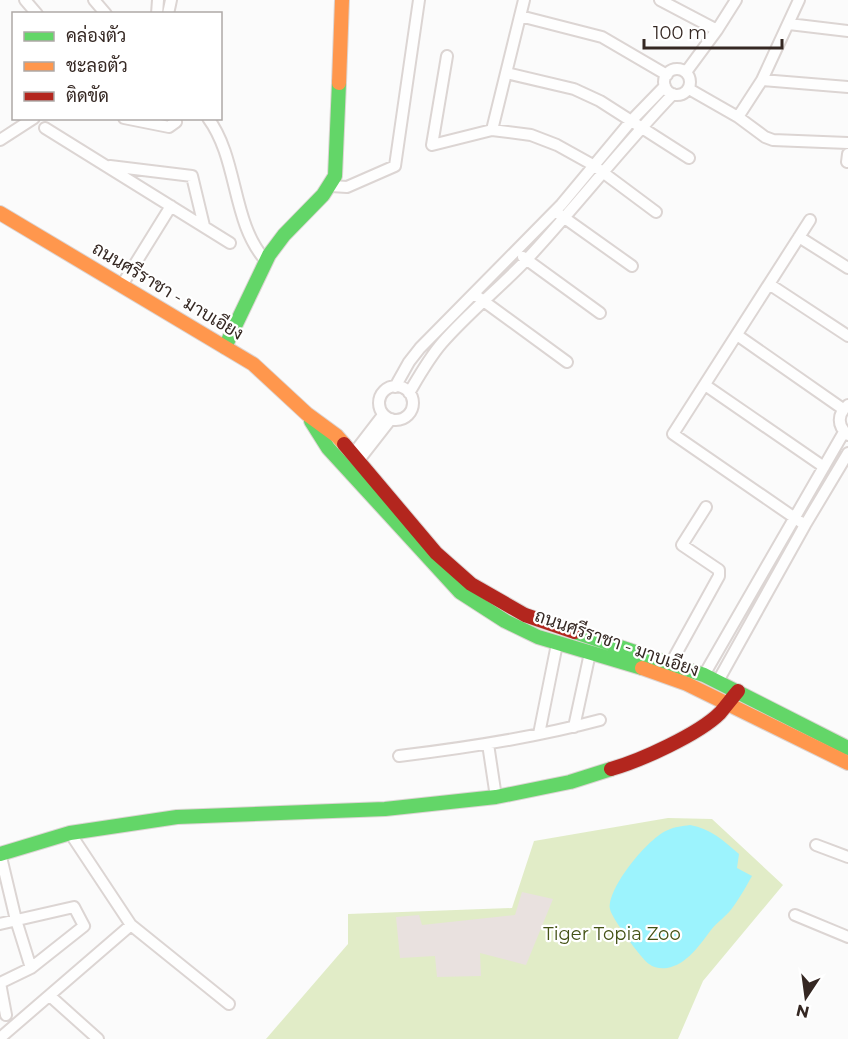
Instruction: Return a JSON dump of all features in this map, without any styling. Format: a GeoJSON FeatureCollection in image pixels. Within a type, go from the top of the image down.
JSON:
{"type":"FeatureCollection","features":[{"type":"Feature","properties":{"kind":"main road"},"geometry":{"type":"LineString","coordinates":[[225,347],[266,261],[294,223],[331,186],[335,177],[342,0]]}},
{"type":"Feature","properties":{"kind":"main road","name":"ถนนศรีราชา - มาบเอียง"},"geometry":{"type":"LineString","coordinates":[[0,213],[253,364],[307,414],[337,435],[351,462],[460,592],[520,629],[557,644],[663,674],[728,702],[848,763]]}},
{"type":"Feature","properties":{"kind":"main road","name":"ถนนศรีราชา - มาบเอียง"},"geometry":{"type":"LineString","coordinates":[[351,462],[436,553],[471,584],[525,615],[671,663],[718,681],[848,748]]}},
{"type":"Feature","properties":{"kind":"main road"},"geometry":{"type":"LineString","coordinates":[[0,853],[70,833],[146,820],[385,809],[496,797],[570,782],[629,764],[698,730],[719,714],[738,691]]}},
{"type":"Feature","properties":{"kind":"street"},"geometry":{"type":"LineString","coordinates":[[25,0],[35,12]]}},
{"type":"Feature","properties":{"kind":"street"},"geometry":{"type":"LineString","coordinates":[[94,0],[104,12]]}},
{"type":"Feature","properties":{"kind":"street"},"geometry":{"type":"LineString","coordinates":[[331,186],[347,187],[395,166],[419,0]]}},
{"type":"Feature","properties":{"kind":"street"},"geometry":{"type":"LineString","coordinates":[[492,130],[524,0]]}},
{"type":"Feature","properties":{"kind":"street"},"geometry":{"type":"LineString","coordinates":[[660,0],[717,30]]}},
{"type":"Feature","properties":{"kind":"street"},"geometry":{"type":"LineString","coordinates":[[686,72],[736,0]]}},
{"type":"Feature","properties":{"kind":"street"},"geometry":{"type":"LineString","coordinates":[[738,117],[762,80],[799,0]]}},
{"type":"Feature","properties":{"kind":"street"},"geometry":{"type":"LineString","coordinates":[[520,16],[602,37],[666,80],[673,94]]}},
{"type":"Feature","properties":{"kind":"street"},"geometry":{"type":"LineString","coordinates":[[789,24],[848,31]]}},
{"type":"Feature","properties":{"kind":"street"},"geometry":{"type":"LineString","coordinates":[[447,56],[432,145],[492,130],[531,135],[557,145],[598,168],[656,212]]}},
{"type":"Feature","properties":{"kind":"street"},"geometry":{"type":"LineString","coordinates":[[395,387],[416,354],[478,297],[526,260],[565,218],[598,168],[631,121],[678,69],[686,72],[691,82],[689,89],[682,94],[673,94],[641,127],[598,168],[555,210],[516,252],[478,297],[442,343],[409,393]]}},
{"type":"Feature","properties":{"kind":"street"},"geometry":{"type":"LineString","coordinates":[[506,73],[574,89],[600,101],[689,158]]}},
{"type":"Feature","properties":{"kind":"street"},"geometry":{"type":"LineString","coordinates":[[762,80],[848,87]]}},
{"type":"Feature","properties":{"kind":"street"},"geometry":{"type":"LineString","coordinates":[[689,89],[773,140],[848,143]]}},
{"type":"Feature","properties":{"kind":"street"},"geometry":{"type":"LineString","coordinates":[[0,140],[31,120]]}},
{"type":"Feature","properties":{"kind":"street"},"geometry":{"type":"LineString","coordinates":[[134,120],[169,127],[176,122],[175,120]]}},
{"type":"Feature","properties":{"kind":"street"},"geometry":{"type":"LineString","coordinates":[[209,120],[222,143],[252,242],[266,261]]}},
{"type":"Feature","properties":{"kind":"street"},"geometry":{"type":"LineString","coordinates":[[45,128],[230,243]]}},
{"type":"Feature","properties":{"kind":"street"},"geometry":{"type":"LineString","coordinates":[[106,165],[192,176],[204,226]]}},
{"type":"Feature","properties":{"kind":"street"},"geometry":{"type":"LineString","coordinates":[[122,285],[171,206]]}},
{"type":"Feature","properties":{"kind":"street"},"geometry":{"type":"LineString","coordinates":[[555,210],[632,266]]}},
{"type":"Feature","properties":{"kind":"street"},"geometry":{"type":"LineString","coordinates":[[805,525],[673,434],[810,220]]}},
{"type":"Feature","properties":{"kind":"street"},"geometry":{"type":"LineString","coordinates":[[799,237],[848,268]]}},
{"type":"Feature","properties":{"kind":"street"},"geometry":{"type":"LineString","coordinates":[[516,252],[600,313]]}},
{"type":"Feature","properties":{"kind":"street"},"geometry":{"type":"LineString","coordinates":[[769,284],[848,336]]}},
{"type":"Feature","properties":{"kind":"street"},"geometry":{"type":"LineString","coordinates":[[478,297],[567,362]]}},
{"type":"Feature","properties":{"kind":"street"},"geometry":{"type":"LineString","coordinates":[[704,675],[794,518],[846,433],[840,423],[840,417],[846,407],[737,335]]}},
{"type":"Feature","properties":{"kind":"street"},"geometry":{"type":"LineString","coordinates":[[416,354],[428,362]]}},
{"type":"Feature","properties":{"kind":"street"},"geometry":{"type":"LineString","coordinates":[[705,385],[824,467]]}},
{"type":"Feature","properties":{"kind":"street"},"geometry":{"type":"LineString","coordinates":[[395,387],[401,387],[409,393],[413,402],[411,412],[403,419],[387,417],[379,405],[385,390],[395,387]]}},
{"type":"Feature","properties":{"kind":"street"},"geometry":{"type":"LineString","coordinates":[[351,462],[387,417]]}},
{"type":"Feature","properties":{"kind":"street"},"geometry":{"type":"LineString","coordinates":[[718,681],[848,453]]}},
{"type":"Feature","properties":{"kind":"street"},"geometry":{"type":"LineString","coordinates":[[671,663],[718,576],[719,570],[682,545],[706,507]]}},
{"type":"Feature","properties":{"kind":"street"},"geometry":{"type":"LineString","coordinates":[[539,734],[557,644]]}},
{"type":"Feature","properties":{"kind":"street"},"geometry":{"type":"LineString","coordinates":[[574,727],[590,653]]}},
{"type":"Feature","properties":{"kind":"street"},"geometry":{"type":"LineString","coordinates":[[399,756],[488,744],[600,720]]}},
{"type":"Feature","properties":{"kind":"street"},"geometry":{"type":"LineString","coordinates":[[488,744],[496,797]]}},
{"type":"Feature","properties":{"kind":"street"},"geometry":{"type":"LineString","coordinates":[[70,833],[131,925],[229,1004]]}},
{"type":"Feature","properties":{"kind":"street"},"geometry":{"type":"LineString","coordinates":[[816,845],[848,857]]}},
{"type":"Feature","properties":{"kind":"street"},"geometry":{"type":"LineString","coordinates":[[0,853],[16,920],[31,969]]}},
{"type":"Feature","properties":{"kind":"street"},"geometry":{"type":"LineString","coordinates":[[0,924],[74,907],[84,926],[31,969],[0,983],[6,1015]]}},
{"type":"Feature","properties":{"kind":"street"},"geometry":{"type":"LineString","coordinates":[[795,915],[848,937]]}},
{"type":"Feature","properties":{"kind":"street"},"geometry":{"type":"LineString","coordinates":[[0,1038],[131,925]]}},
{"type":"Feature","properties":{"kind":"street"},"geometry":{"type":"LineString","coordinates":[[51,996],[98,1039]]}},
{"type":"Feature","properties":{"kind":"green space","name":"Tiger Topia Zoo"},"geometry":{"type":"Polygon","coordinates":[[[668,818],[712,819],[783,885],[703,981],[678,1039],[266,1039],[348,944],[348,914],[512,908],[534,841],[668,818]]]}},
{"type":"Feature","properties":{"kind":"water"},"geometry":{"type":"Polygon","coordinates":[[[690,825],[711,832],[728,844],[739,854],[737,868],[752,876],[731,910],[713,927],[692,954],[674,966],[658,968],[645,961],[621,929],[610,909],[611,900],[622,877],[650,842],[668,830],[690,825]]]}},
{"type":"Feature","properties":{"kind":"building"},"geometry":{"type":"Polygon","coordinates":[[[522,892],[553,899],[526,965],[480,953],[481,976],[437,977],[435,956],[400,958],[396,917],[419,915],[422,925],[515,915],[522,892]]]}},
{"type":"Feature","properties":{"kind":"traffic: fast"},"geometry":{"type":"LineString","coordinates":[[225,347],[269,255],[284,235],[323,195],[335,176],[339,83]]}},
{"type":"Feature","properties":{"kind":"traffic: fast"},"geometry":{"type":"LineString","coordinates":[[311,421],[328,448],[460,592],[505,621],[538,637],[642,668]]}},
{"type":"Feature","properties":{"kind":"traffic: fast"},"geometry":{"type":"LineString","coordinates":[[575,632],[704,675],[848,748]]}},
{"type":"Feature","properties":{"kind":"traffic: fast"},"geometry":{"type":"LineString","coordinates":[[0,854],[70,833],[177,817],[385,809],[496,797],[570,782],[611,769]]}},
{"type":"Feature","properties":{"kind":"traffic: slow"},"geometry":{"type":"LineString","coordinates":[[339,83],[342,0]]}},
{"type":"Feature","properties":{"kind":"traffic: slow"},"geometry":{"type":"LineString","coordinates":[[0,213],[253,364],[307,414],[337,436],[344,444]]}},
{"type":"Feature","properties":{"kind":"traffic: slow"},"geometry":{"type":"LineString","coordinates":[[642,668],[687,684],[848,763]]}},
{"type":"Feature","properties":{"kind":"traffic: jam"},"geometry":{"type":"LineString","coordinates":[[344,444],[436,553],[471,584],[525,615],[575,632]]}},
{"type":"Feature","properties":{"kind":"traffic: jam"},"geometry":{"type":"LineString","coordinates":[[611,769],[637,760],[684,738],[720,713],[738,691]]}}]}
